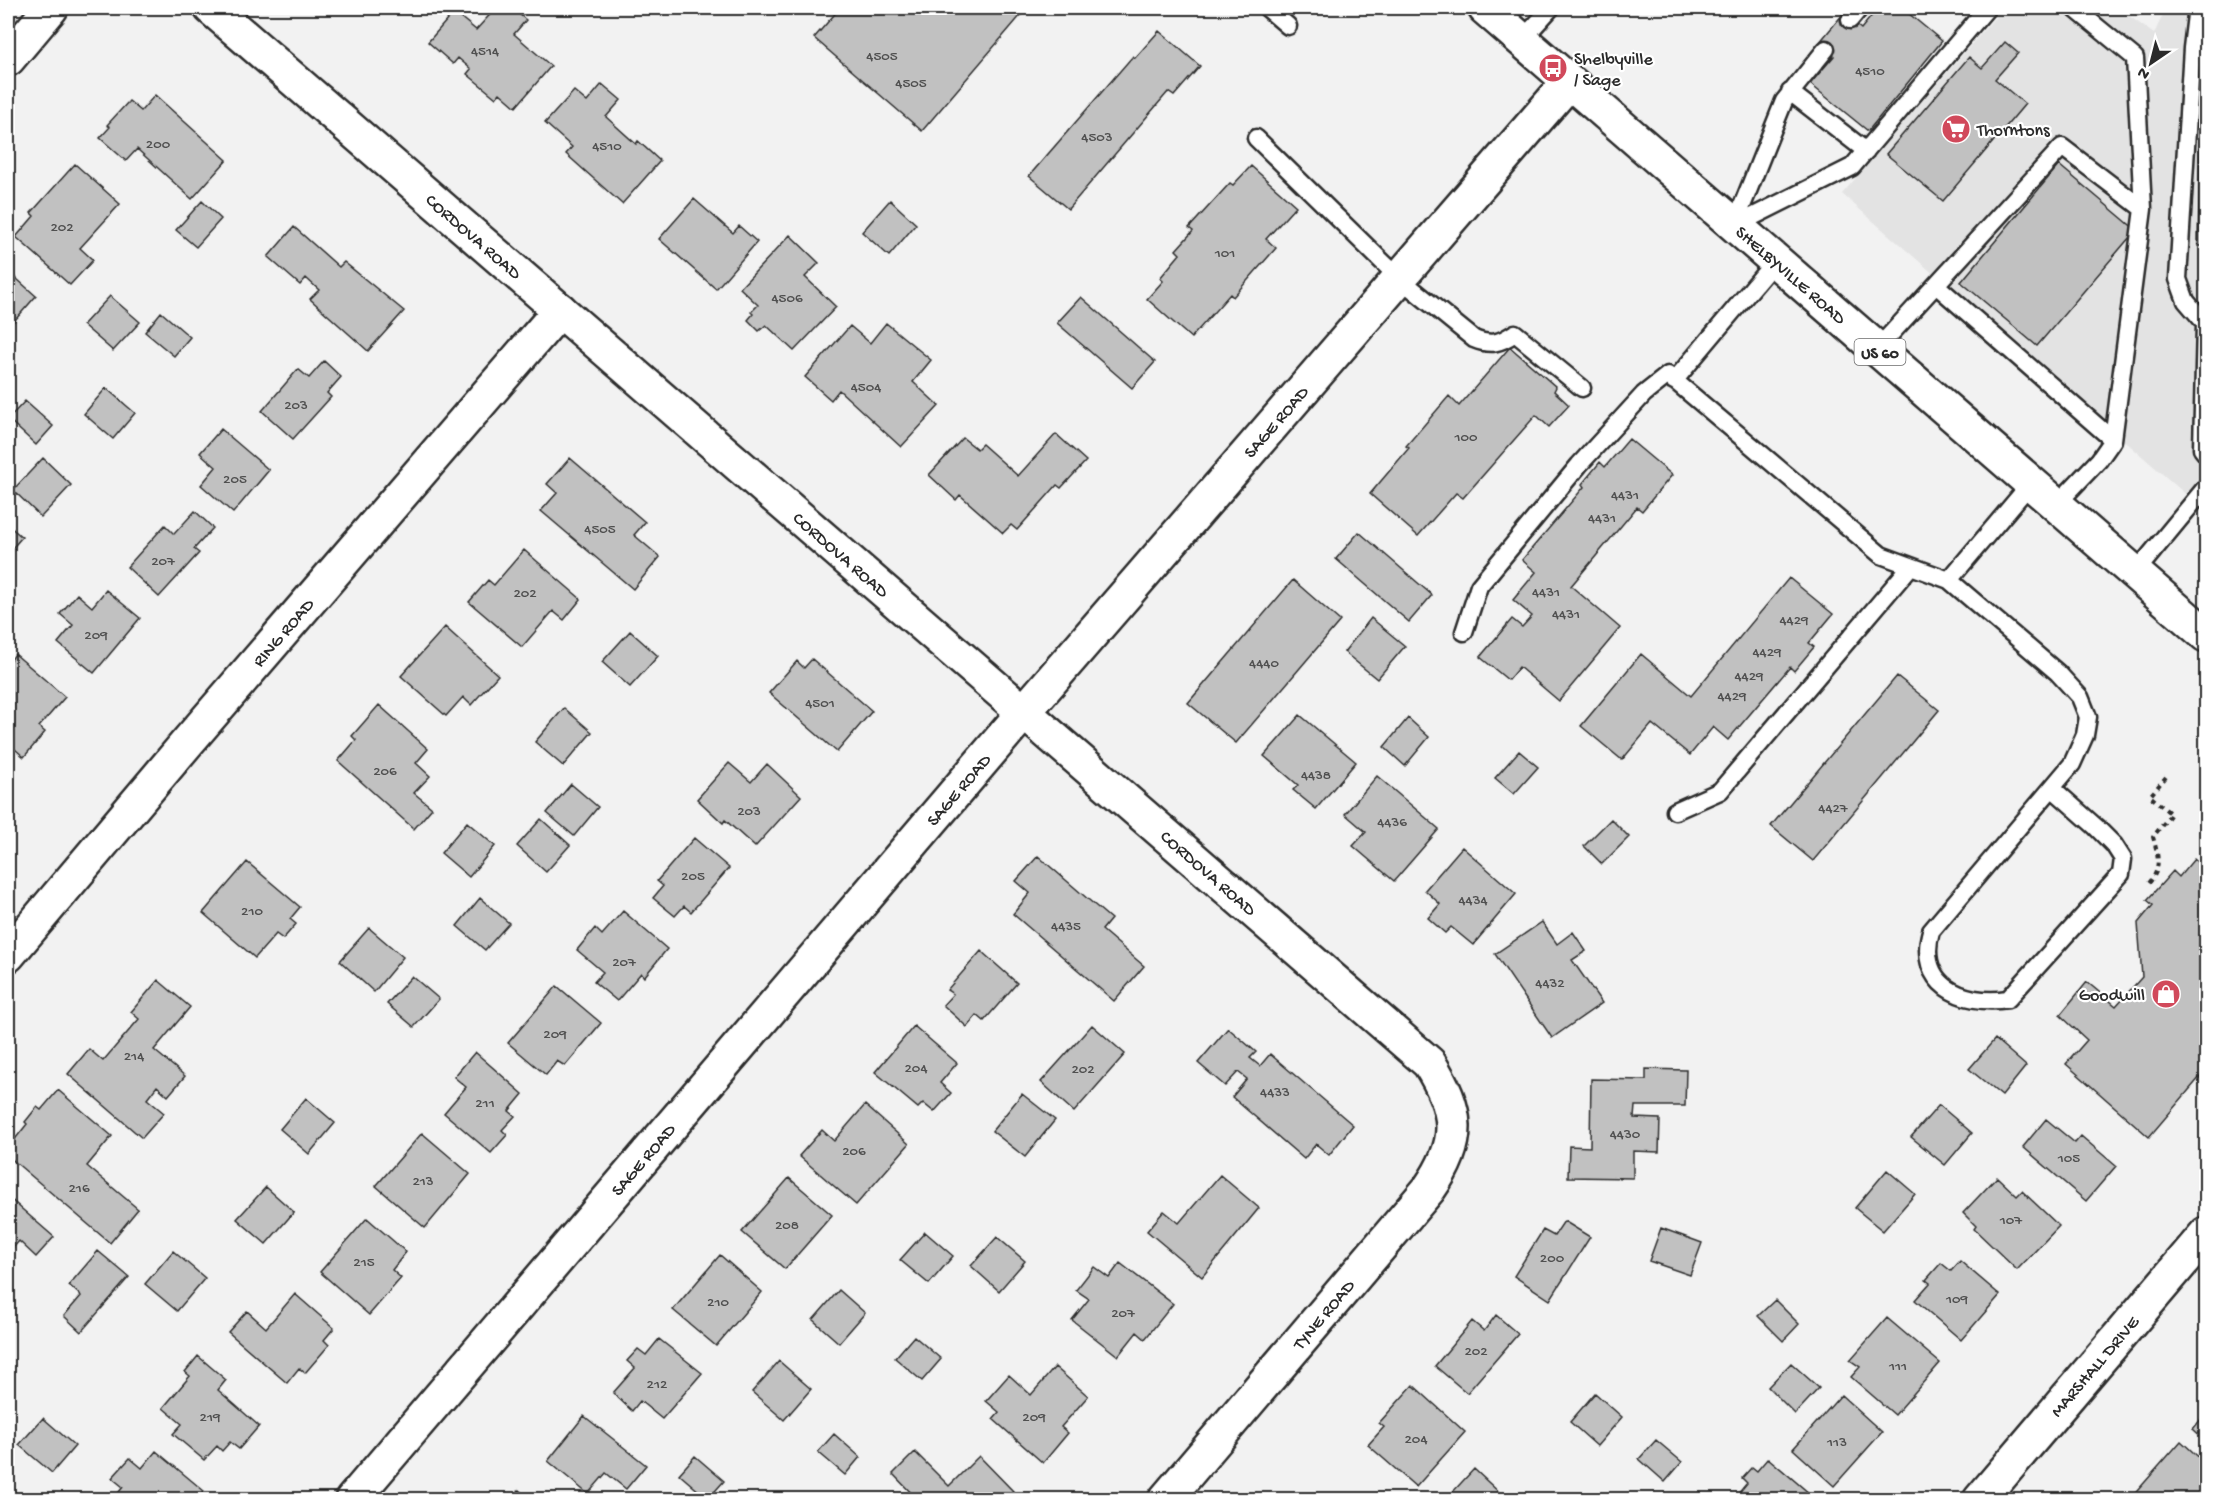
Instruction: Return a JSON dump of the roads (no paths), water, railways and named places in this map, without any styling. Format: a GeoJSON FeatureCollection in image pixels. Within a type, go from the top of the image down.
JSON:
{"type":"FeatureCollection","features":[{"type":"Feature","properties":{"kind":"street"},"geometry":{"type":"LineString","coordinates":[[8,59],[51,8]]}},
{"type":"Feature","properties":{"kind":"street","name":"CORDOVA ROAD"},"geometry":{"type":"LineString","coordinates":[[211,8],[1429,1063],[1445,1089],[1452,1115]]}},
{"type":"Feature","properties":{"kind":"street","name":"SHELBYVILLE ROAD"},"geometry":{"type":"LineString","coordinates":[[1485,8],[2206,635]]}},
{"type":"Feature","properties":{"kind":"street","name":"SAGE ROAD"},"geometry":{"type":"LineString","coordinates":[[352,1500],[1024,712],[1569,82]]}},
{"type":"Feature","properties":{"kind":"street","name":"RING ROAD"},"geometry":{"type":"LineString","coordinates":[[8,955],[186,744],[560,310]]}},
{"type":"Feature","properties":{"kind":"street","name":"TYNE ROAD"},"geometry":{"type":"LineString","coordinates":[[1165,1500],[1429,1188],[1443,1169],[1452,1146],[1452,1115]]}},
{"type":"Feature","properties":{"kind":"street","name":"MARSHALL DRIVE"},"geometry":{"type":"LineString","coordinates":[[1980,1500],[2206,1233]]}},
{"type":"Feature","properties":{"kind":"lane"},"geometry":{"type":"LineString","coordinates":[[1267,8],[1288,26]]}},
{"type":"Feature","properties":{"kind":"lane"},"geometry":{"type":"LineString","coordinates":[[1522,40],[1551,8]]}},
{"type":"Feature","properties":{"kind":"lane"},"geometry":{"type":"LineString","coordinates":[[1734,226],[1852,167],[1987,8]]}},
{"type":"Feature","properties":{"kind":"lane"},"geometry":{"type":"LineString","coordinates":[[2056,505],[2099,460],[2113,440],[2143,209],[2135,58],[2074,8]]}},
{"type":"Feature","properties":{"kind":"lane"},"geometry":{"type":"LineString","coordinates":[[2204,8],[2196,15],[2192,48],[2178,279],[2186,301],[2206,323],[2202,449],[2206,454]]}},
{"type":"Feature","properties":{"kind":"lane"},"geometry":{"type":"LineString","coordinates":[[1734,226],[1784,101],[1826,49]]}},
{"type":"Feature","properties":{"kind":"lane"},"geometry":{"type":"LineString","coordinates":[[1791,92],[1866,151]]}},
{"type":"Feature","properties":{"kind":"lane"},"geometry":{"type":"LineString","coordinates":[[1256,138],[1399,278],[1474,339],[1486,344],[1500,343],[1515,333],[1582,388]]}},
{"type":"Feature","properties":{"kind":"lane"},"geometry":{"type":"LineString","coordinates":[[1877,349],[2062,147],[2143,209]]}},
{"type":"Feature","properties":{"kind":"lane"},"geometry":{"type":"LineString","coordinates":[[1674,381],[1774,261]]}},
{"type":"Feature","properties":{"kind":"lane"},"geometry":{"type":"LineString","coordinates":[[1936,285],[2113,440]]}},
{"type":"Feature","properties":{"kind":"lane"},"geometry":{"type":"LineString","coordinates":[[1464,632],[1479,586],[1579,465],[1644,394],[1668,375],[1881,555],[1948,580],[2058,673],[2080,697],[2088,717],[2085,735],[2072,764],[1931,931],[1927,946],[1929,965],[1940,983],[1957,995],[1995,1001],[2008,999],[2121,874],[2122,859],[2114,845],[2052,788]]}},
{"type":"Feature","properties":{"kind":"lane"},"geometry":{"type":"LineString","coordinates":[[1948,580],[2031,483]]}},
{"type":"Feature","properties":{"kind":"lane"},"geometry":{"type":"LineString","coordinates":[[2135,573],[2206,487]]}},
{"type":"Feature","properties":{"kind":"lane"},"geometry":{"type":"LineString","coordinates":[[1675,811],[1720,790],[1911,566]]}},
{"type":"Feature","properties":{"kind":"place","name":"Shelbyville / Sage"},"geometry":{"type":"Point","coordinates":[1553,68]}},
{"type":"Feature","properties":{"kind":"place","name":"Thorntons"},"geometry":{"type":"Point","coordinates":[1956,129]}},
{"type":"Feature","properties":{"kind":"place","name":"Goodwill"},"geometry":{"type":"Point","coordinates":[2166,994]}}]}
